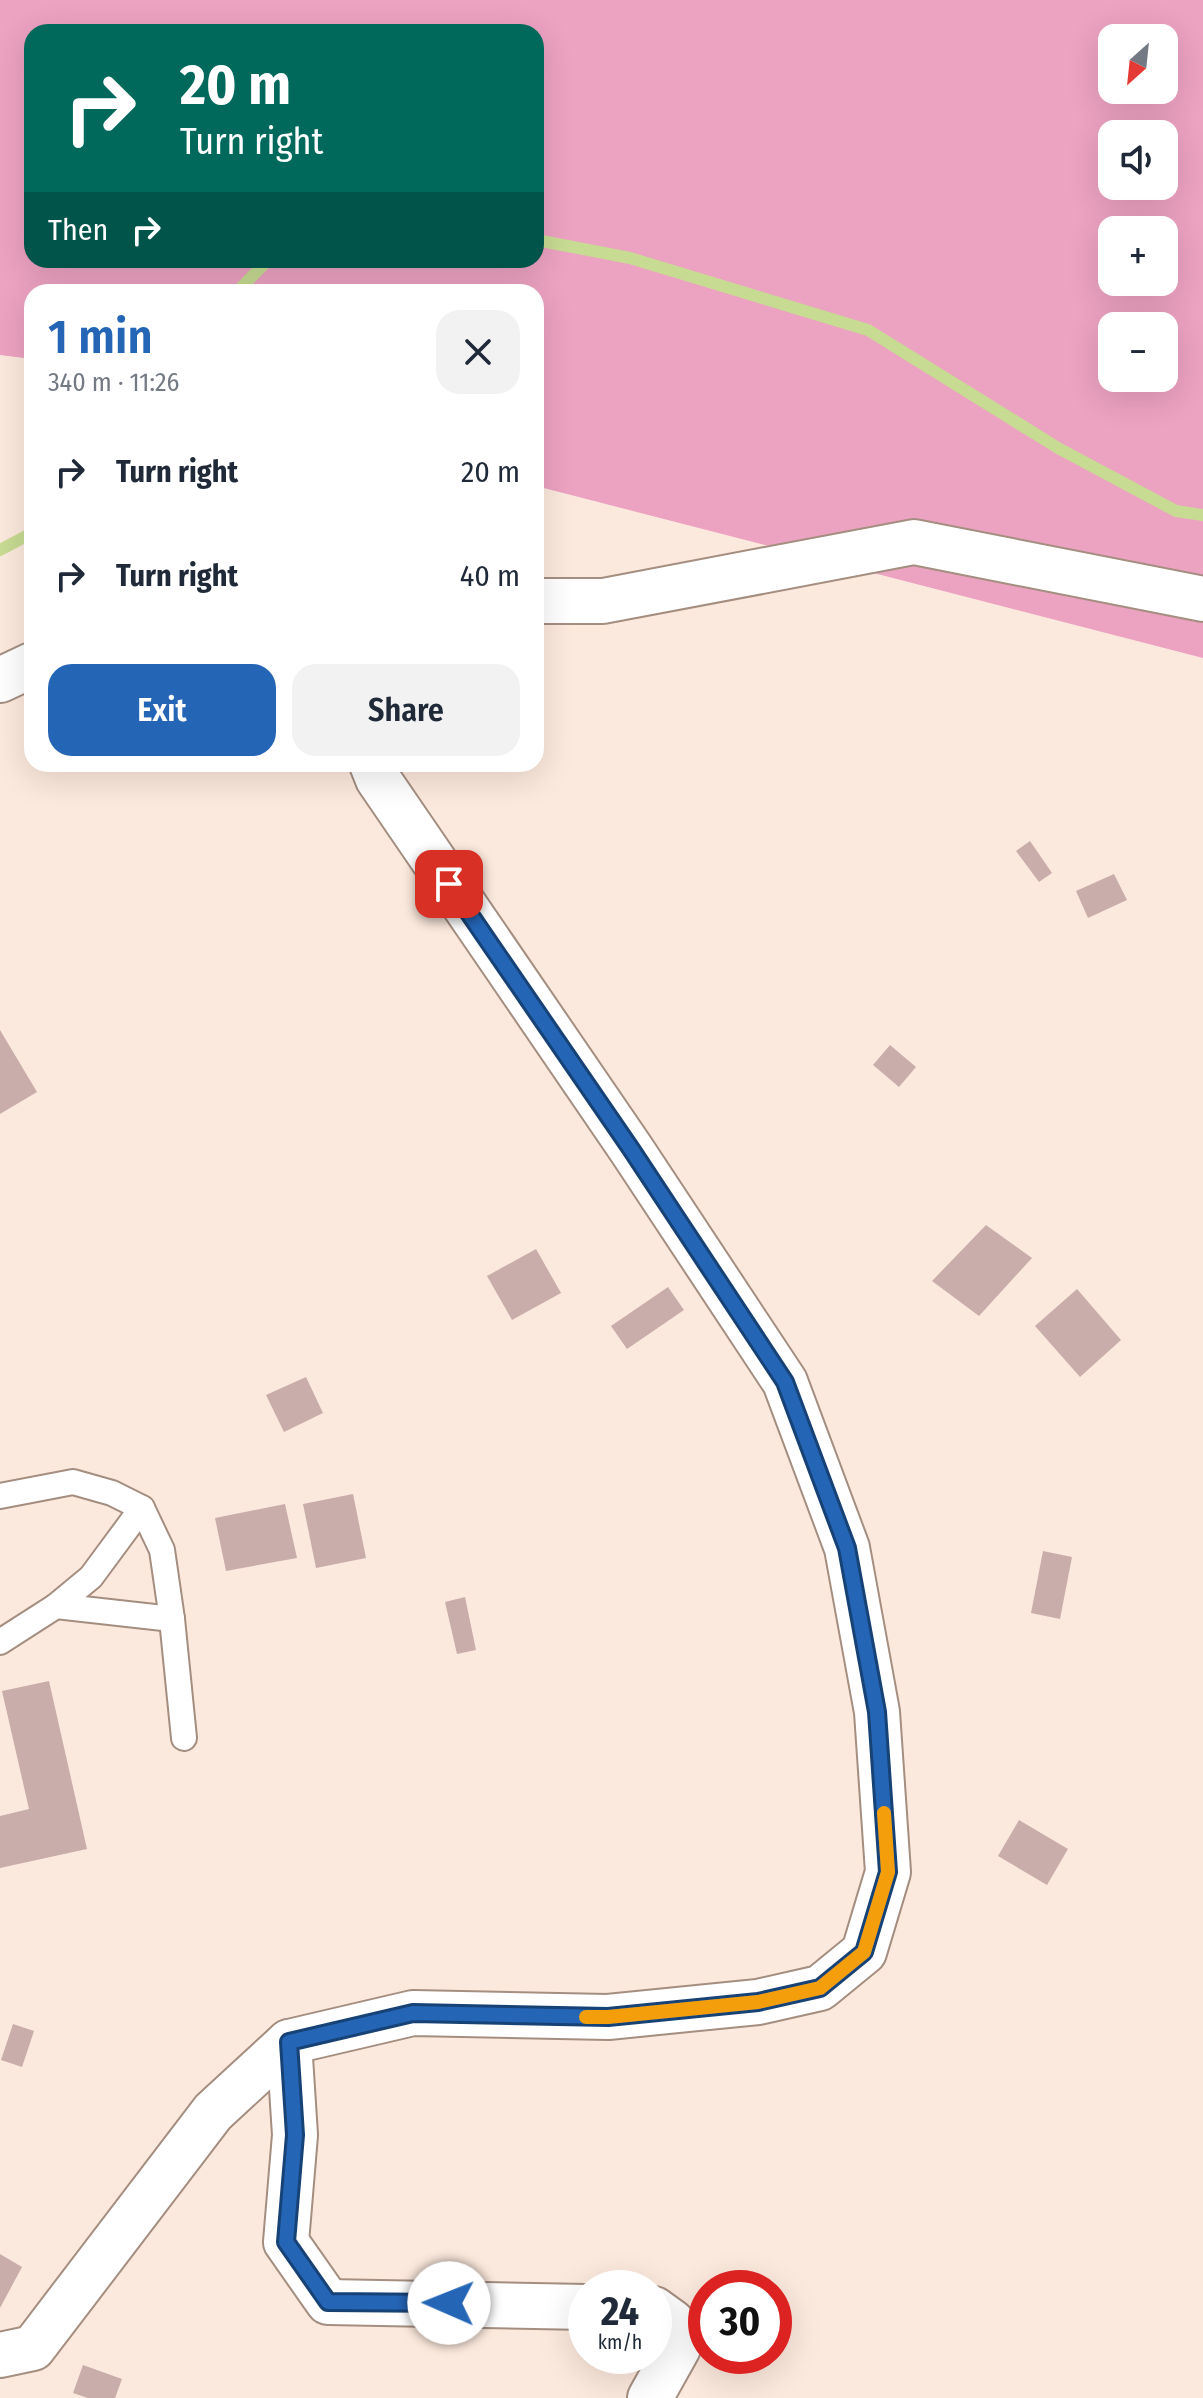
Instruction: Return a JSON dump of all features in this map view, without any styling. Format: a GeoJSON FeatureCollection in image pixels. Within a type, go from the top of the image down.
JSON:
{"type":"FeatureCollection","features":[{"type":"Feature","properties":{"kind":"street"},"geometry":{"type":"LineString","coordinates":[[544,601],[603,601],[914,542],[1203,599]]}},
{"type":"Feature","properties":{"kind":"street"},"geometry":{"type":"LineString","coordinates":[[0,680],[24,669]]}},
{"type":"Feature","properties":{"kind":"street"},"geometry":{"type":"LineString","coordinates":[[0,2355],[33,2348],[213,2112],[289,2042],[413,2013],[608,2017],[758,2002],[820,1988],[864,1952],[888,1872],[877,1712],[847,1548],[785,1382],[375,772]]}},
{"type":"Feature","properties":{"kind":"street"},"geometry":{"type":"LineString","coordinates":[[289,2042],[295,2135],[286,2242],[328,2302],[568,2307]]}},
{"type":"Feature","properties":{"kind":"street"},"geometry":{"type":"LineString","coordinates":[[672,2322],[678,2348],[672,2359]]}},
{"type":"Feature","properties":{"kind":"street"},"geometry":{"type":"LineString","coordinates":[[650,2398],[663,2374]]}},
{"type":"Feature","properties":{"kind":"lane"},"geometry":{"type":"LineString","coordinates":[[0,1496],[73,1482],[112,1493],[142,1508],[162,1550],[184,1738]]}},
{"type":"Feature","properties":{"kind":"lane"},"geometry":{"type":"LineString","coordinates":[[0,1642],[56,1606],[91,1577],[142,1508]]}},
{"type":"Feature","properties":{"kind":"lane"},"geometry":{"type":"LineString","coordinates":[[56,1606],[172,1619]]}},
{"type":"Feature","properties":{"kind":"shaded area"},"geometry":{"type":"Polygon","coordinates":[[[0,0],[1203,0],[1203,658],[544,488],[544,284],[24,284],[24,358],[0,355],[0,0]]]}},
{"type":"Feature","properties":{"kind":"building"},"geometry":{"type":"Polygon","coordinates":[[[1030,841],[1052,873],[1039,882],[1016,851],[1030,841]]]}},
{"type":"Feature","properties":{"kind":"building"},"geometry":{"type":"Polygon","coordinates":[[[1114,874],[1127,900],[1088,918],[1076,891],[1114,874]]]}},
{"type":"Feature","properties":{"kind":"building"},"geometry":{"type":"Polygon","coordinates":[[[0,1030],[37,1092],[0,1114],[0,1030]]]}},
{"type":"Feature","properties":{"kind":"building"},"geometry":{"type":"Polygon","coordinates":[[[890,1045],[916,1067],[899,1087],[873,1065],[890,1045]]]}},
{"type":"Feature","properties":{"kind":"building"},"geometry":{"type":"Polygon","coordinates":[[[986,1225],[1032,1258],[979,1316],[932,1281],[986,1225]]]}},
{"type":"Feature","properties":{"kind":"building"},"geometry":{"type":"Polygon","coordinates":[[[536,1249],[561,1293],[512,1320],[487,1276],[536,1249]]]}},
{"type":"Feature","properties":{"kind":"building"},"geometry":{"type":"Polygon","coordinates":[[[668,1287],[684,1310],[627,1349],[611,1326],[668,1287]]]}},
{"type":"Feature","properties":{"kind":"building"},"geometry":{"type":"Polygon","coordinates":[[[1077,1289],[1121,1340],[1080,1377],[1035,1326],[1077,1289]]]}},
{"type":"Feature","properties":{"kind":"building"},"geometry":{"type":"Polygon","coordinates":[[[306,1377],[323,1413],[284,1432],[266,1395],[306,1377]]]}},
{"type":"Feature","properties":{"kind":"building"},"geometry":{"type":"Polygon","coordinates":[[[353,1494],[366,1558],[316,1568],[303,1504],[353,1494]]]}},
{"type":"Feature","properties":{"kind":"building"},"geometry":{"type":"Polygon","coordinates":[[[285,1504],[297,1558],[226,1571],[215,1518],[285,1504]]]}},
{"type":"Feature","properties":{"kind":"building"},"geometry":{"type":"Polygon","coordinates":[[[1043,1551],[1072,1557],[1060,1619],[1031,1613],[1043,1551]]]}},
{"type":"Feature","properties":{"kind":"building"},"geometry":{"type":"Polygon","coordinates":[[[465,1597],[476,1650],[457,1654],[445,1602],[465,1597]]]}},
{"type":"Feature","properties":{"kind":"building"},"geometry":{"type":"Polygon","coordinates":[[[49,1681],[87,1849],[0,1868],[0,1816],[29,1809],[2,1691],[49,1681]]]}},
{"type":"Feature","properties":{"kind":"building"},"geometry":{"type":"Polygon","coordinates":[[[1019,1820],[1068,1849],[1047,1885],[998,1856],[1019,1820]]]}},
{"type":"Feature","properties":{"kind":"building"},"geometry":{"type":"Polygon","coordinates":[[[13,2024],[34,2031],[22,2067],[1,2060],[13,2024]]]}},
{"type":"Feature","properties":{"kind":"building"},"geometry":{"type":"Polygon","coordinates":[[[0,2254],[22,2267],[0,2308],[0,2254]]]}},
{"type":"Feature","properties":{"kind":"building"},"geometry":{"type":"Polygon","coordinates":[[[83,2365],[122,2379],[115,2398],[88,2398],[73,2393],[83,2365]]]}},
{"type":"Feature","properties":{"kind":"waterway"},"geometry":{"type":"LineString","coordinates":[[544,242],[630,258],[868,330],[1058,448],[1176,511],[1203,515]]}},
{"type":"Feature","properties":{"kind":"waterway"},"geometry":{"type":"LineString","coordinates":[[245,284],[260,268]]}},
{"type":"Feature","properties":{"kind":"waterway"},"geometry":{"type":"LineString","coordinates":[[0,550],[24,537]]}},
{"type":"Feature","properties":{"kind":"slow traffic"},"geometry":{"type":"LineString","coordinates":[[586,2017],[758,2002],[820,1988],[864,1952],[888,1872],[884,1813]]}},
{"type":"Feature","properties":{"kind":"route"},"geometry":{"type":"LineString","coordinates":[[449,884],[631,1149],[785,1382],[847,1548],[877,1712],[888,1872],[864,1952],[820,1988],[758,2002],[608,2017],[413,2013],[289,2042],[295,2135],[286,2242],[328,2302],[449,2303]]}}]}
